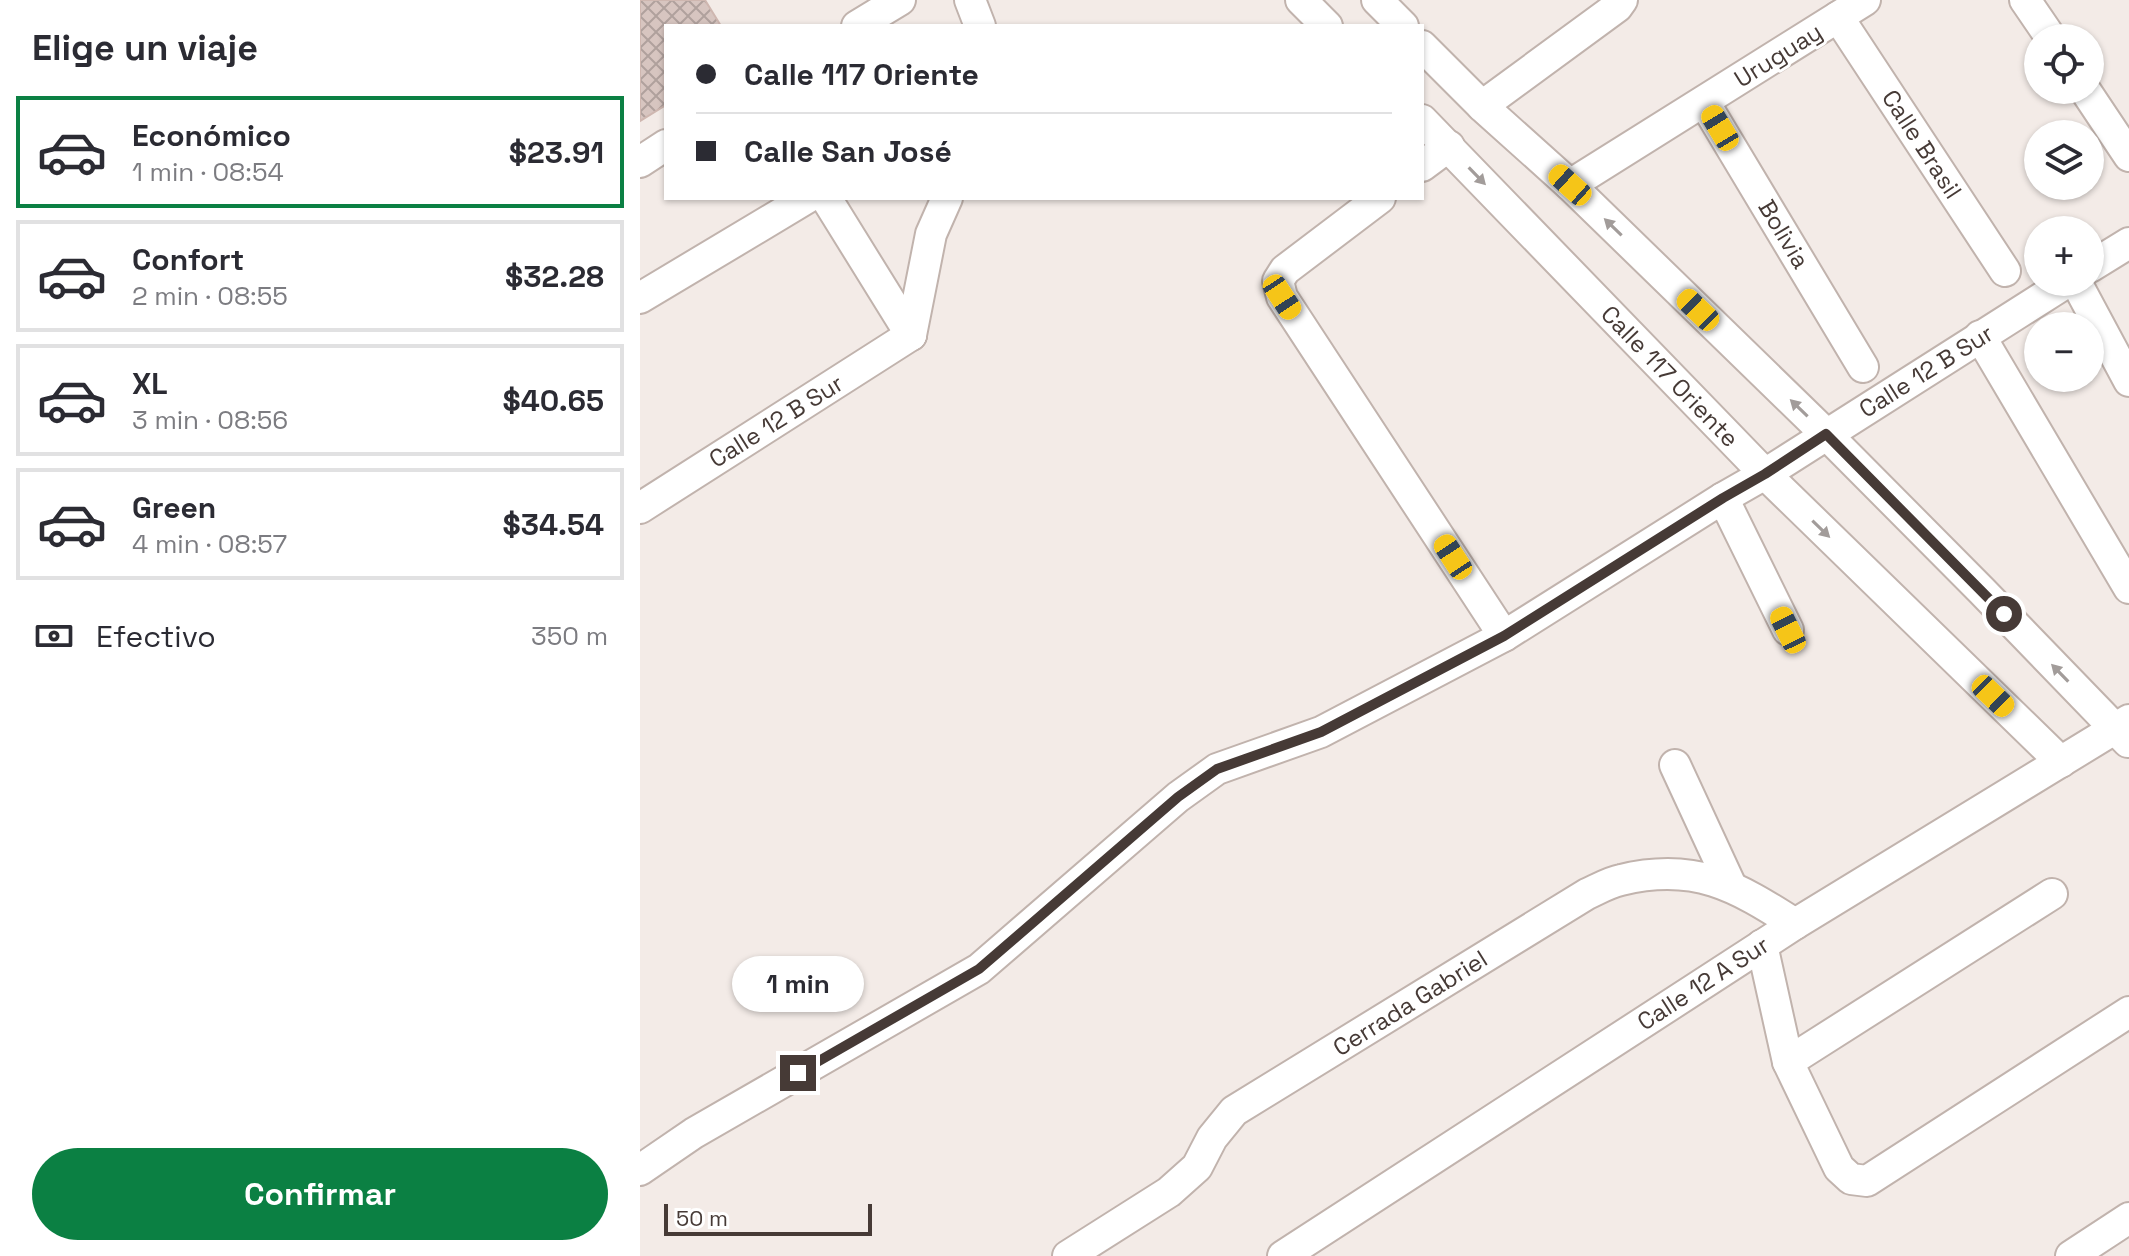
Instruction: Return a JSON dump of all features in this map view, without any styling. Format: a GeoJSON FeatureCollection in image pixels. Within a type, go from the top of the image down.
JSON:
{"type":"FeatureCollection","features":[{"type":"Feature","properties":{"kind":"street"},"geometry":{"type":"LineString","coordinates":[[860,24],[900,0]]}},
{"type":"Feature","properties":{"kind":"street"},"geometry":{"type":"LineString","coordinates":[[970,0],[979,24]]}},
{"type":"Feature","properties":{"kind":"street"},"geometry":{"type":"LineString","coordinates":[[1301,0],[1325,24]]}},
{"type":"Feature","properties":{"kind":"street"},"geometry":{"type":"LineString","coordinates":[[1377,0],[1401,24]]}},
{"type":"Feature","properties":{"kind":"street","name":"Uruguay"},"geometry":{"type":"LineString","coordinates":[[1570,185],[1865,0]]}},
{"type":"Feature","properties":{"kind":"street"},"geometry":{"type":"LineString","coordinates":[[2025,0],[2041,24]]}},
{"type":"Feature","properties":{"kind":"street"},"geometry":{"type":"LineString","coordinates":[[1482,106],[1620,4]]}},
{"type":"Feature","properties":{"kind":"street","name":"Calle Brasil"},"geometry":{"type":"LineString","coordinates":[[1838,17],[2005,271]]}},
{"type":"Feature","properties":{"kind":"street"},"geometry":{"type":"LineString","coordinates":[[1424,48],[1826,434],[2124,731]]}},
{"type":"Feature","properties":{"kind":"street","name":"Bolivia"},"geometry":{"type":"LineString","coordinates":[[1704,102],[1863,367]]}},
{"type":"Feature","properties":{"kind":"street"},"geometry":{"type":"LineString","coordinates":[[2094,104],[2129,156]]}},
{"type":"Feature","properties":{"kind":"street","name":"Calle 117 Oriente"},"geometry":{"type":"LineString","coordinates":[[1424,122],[1765,474],[2061,762]]}},
{"type":"Feature","properties":{"kind":"street"},"geometry":{"type":"LineString","coordinates":[[640,162],[664,146]]}},
{"type":"Feature","properties":{"kind":"street"},"geometry":{"type":"LineString","coordinates":[[1424,165],[1449,146]]}},
{"type":"Feature","properties":{"kind":"street"},"geometry":{"type":"LineString","coordinates":[[640,298],[804,200]]}},
{"type":"Feature","properties":{"kind":"street"},"geometry":{"type":"LineString","coordinates":[[827,200],[911,335]]}},
{"type":"Feature","properties":{"kind":"street"},"geometry":{"type":"LineString","coordinates":[[911,335],[931,234],[946,200]]}},
{"type":"Feature","properties":{"kind":"street"},"geometry":{"type":"LineString","coordinates":[[1377,200],[1285,270],[1278,281],[1282,297],[1504,636]]}},
{"type":"Feature","properties":{"kind":"street"},"geometry":{"type":"LineString","coordinates":[[2104,258],[2129,243]]}},
{"type":"Feature","properties":{"kind":"street","name":"Calle 12 B Sur"},"geometry":{"type":"LineString","coordinates":[[640,1170],[694,1133],[979,969],[1178,797],[1217,769],[1321,732],[1504,636],[2044,296]]}},
{"type":"Feature","properties":{"kind":"street"},"geometry":{"type":"LineString","coordinates":[[2083,296],[2129,381]]}},
{"type":"Feature","properties":{"kind":"street","name":"Calle 12 B Sur"},"geometry":{"type":"LineString","coordinates":[[640,508],[911,335]]}},
{"type":"Feature","properties":{"kind":"street"},"geometry":{"type":"LineString","coordinates":[[1980,336],[2129,588]]}},
{"type":"Feature","properties":{"kind":"street"},"geometry":{"type":"LineString","coordinates":[[1723,498],[1788,630]]}},
{"type":"Feature","properties":{"kind":"street","name":"Calle 12 A Sur"},"geometry":{"type":"LineString","coordinates":[[1283,1256],[1795,924],[2061,762],[2124,731]]}},
{"type":"Feature","properties":{"kind":"street"},"geometry":{"type":"LineString","coordinates":[[1675,765],[1731,886]]}},
{"type":"Feature","properties":{"kind":"street","name":"Cerrada Gabriel"},"geometry":{"type":"LineString","coordinates":[[1068,1256],[1169,1192],[1197,1167],[1212,1138],[1234,1111],[1587,894],[1619,880],[1652,874],[1691,874],[1731,886],[1795,924]]}},
{"type":"Feature","properties":{"kind":"street"},"geometry":{"type":"LineString","coordinates":[[1788,1062],[2052,894]]}},
{"type":"Feature","properties":{"kind":"street"},"geometry":{"type":"LineString","coordinates":[[1762,945],[1788,1062],[1839,1168],[1851,1179],[1867,1181],[2129,1012]]}},
{"type":"Feature","properties":{"kind":"street"},"geometry":{"type":"LineString","coordinates":[[2071,1256],[2129,1218]]}},
{"type":"Feature","properties":{"kind":"building"},"geometry":{"type":"Polygon","coordinates":[[[640,0],[705,0],[720,24],[664,24],[664,106],[640,121],[640,0]]]}},
{"type":"Feature","properties":{"kind":"route"},"geometry":{"type":"LineString","coordinates":[[798,1073],[979,969],[1178,797],[1217,769],[1321,732],[1504,636],[1826,434],[2004,614]]}}]}
